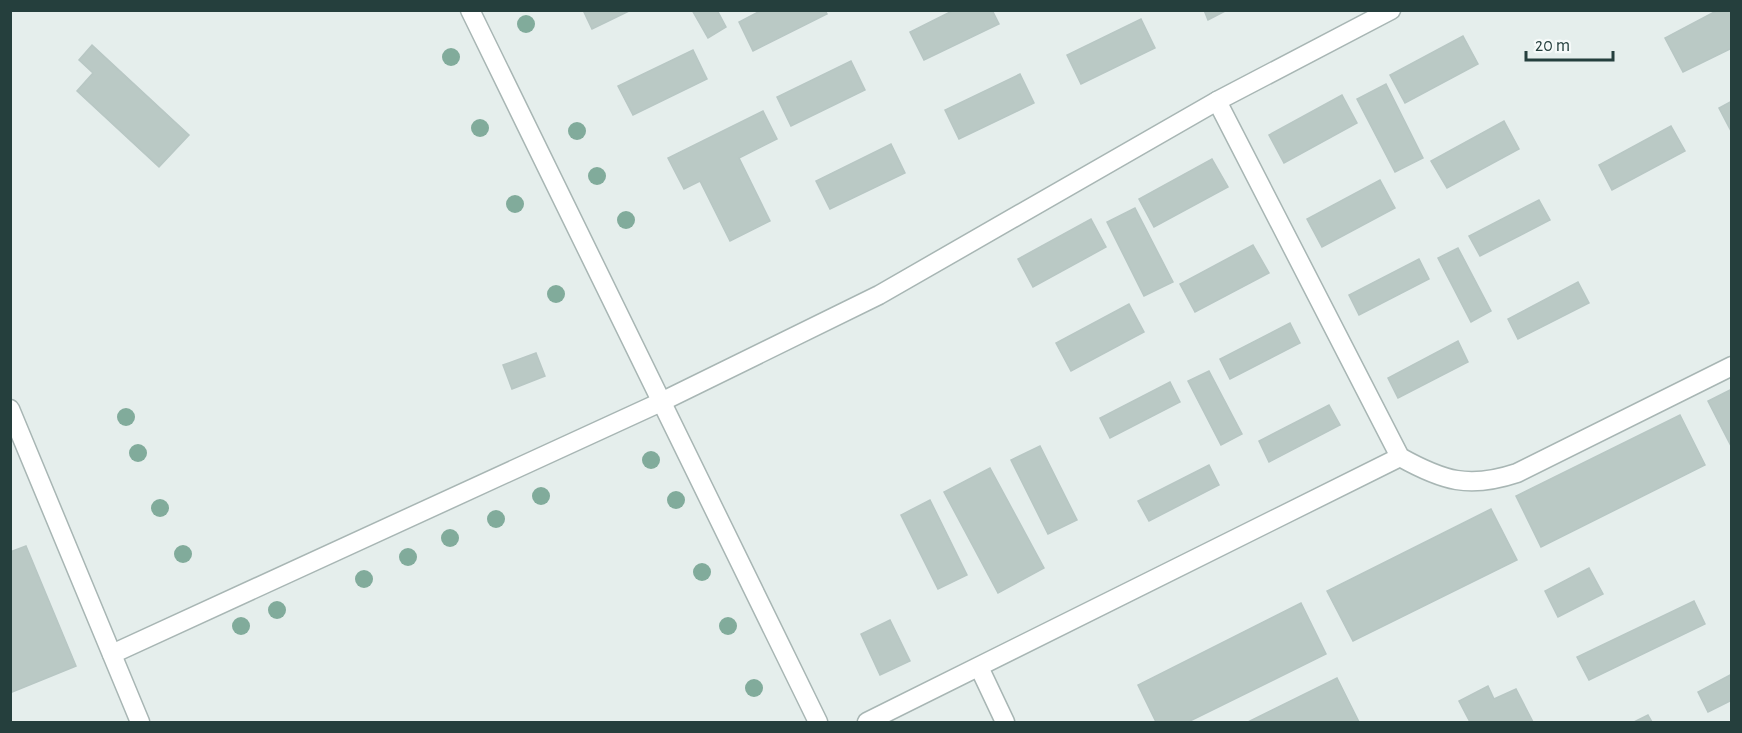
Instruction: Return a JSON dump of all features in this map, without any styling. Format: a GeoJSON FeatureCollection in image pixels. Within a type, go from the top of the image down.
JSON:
{"type":"FeatureCollection","features":[{"type":"Feature","properties":{"kind":"lane"},"geometry":{"type":"LineString","coordinates":[[470,10],[818,723]]}},
{"type":"Feature","properties":{"kind":"lane"},"geometry":{"type":"LineString","coordinates":[[112,654],[661,402],[879,296],[1217,101],[1391,10]]}},
{"type":"Feature","properties":{"kind":"lane"},"geometry":{"type":"LineString","coordinates":[[1217,101],[1400,457],[1430,473],[1456,481],[1491,482],[1517,473],[1731,366]]}},
{"type":"Feature","properties":{"kind":"lane"},"geometry":{"type":"LineString","coordinates":[[10,409],[140,723]]}},
{"type":"Feature","properties":{"kind":"lane"},"geometry":{"type":"LineString","coordinates":[[867,723],[1400,457]]}},
{"type":"Feature","properties":{"kind":"lane"},"geometry":{"type":"LineString","coordinates":[[979,667],[1005,723]]}},
{"type":"Feature","properties":{"kind":"building"},"geometry":{"type":"Polygon","coordinates":[[[583,10],[631,10],[592,29],[583,10]]]}},
{"type":"Feature","properties":{"kind":"building"},"geometry":{"type":"Polygon","coordinates":[[[692,10],[717,10],[726,27],[708,38],[692,10]]]}},
{"type":"Feature","properties":{"kind":"building"},"geometry":{"type":"Polygon","coordinates":[[[762,10],[825,10],[827,14],[753,51],[739,22],[762,10]]]}},
{"type":"Feature","properties":{"kind":"building"},"geometry":{"type":"Polygon","coordinates":[[[954,10],[992,10],[999,24],[924,60],[910,32],[954,10]]]}},
{"type":"Feature","properties":{"kind":"building"},"geometry":{"type":"Polygon","coordinates":[[[1204,10],[1227,10],[1208,20],[1204,10]]]}},
{"type":"Feature","properties":{"kind":"building"},"geometry":{"type":"Polygon","coordinates":[[[1718,10],[1732,10],[1732,48],[1683,72],[1665,38],[1718,10]]]}},
{"type":"Feature","properties":{"kind":"building"},"geometry":{"type":"Polygon","coordinates":[[[1141,19],[1155,48],[1081,84],[1067,55],[1141,19]]]}},
{"type":"Feature","properties":{"kind":"building"},"geometry":{"type":"Polygon","coordinates":[[[1463,36],[1478,64],[1405,103],[1390,75],[1463,36]]]}},
{"type":"Feature","properties":{"kind":"building"},"geometry":{"type":"Polygon","coordinates":[[[92,45],[189,135],[159,167],[77,91],[93,73],[79,60],[92,45]]]}},
{"type":"Feature","properties":{"kind":"building"},"geometry":{"type":"Polygon","coordinates":[[[693,50],[707,79],[633,115],[618,86],[693,50]]]}},
{"type":"Feature","properties":{"kind":"building"},"geometry":{"type":"Polygon","coordinates":[[[851,61],[865,90],[791,126],[777,97],[851,61]]]}},
{"type":"Feature","properties":{"kind":"building"},"geometry":{"type":"Polygon","coordinates":[[[1020,74],[1034,103],[959,139],[945,110],[1020,74]]]}},
{"type":"Feature","properties":{"kind":"building"},"geometry":{"type":"Polygon","coordinates":[[[1386,84],[1423,158],[1395,172],[1357,99],[1386,84]]]}},
{"type":"Feature","properties":{"kind":"building"},"geometry":{"type":"Polygon","coordinates":[[[1342,95],[1357,123],[1284,163],[1269,135],[1342,95]]]}},
{"type":"Feature","properties":{"kind":"building"},"geometry":{"type":"Polygon","coordinates":[[[1732,101],[1732,133],[1719,108],[1732,101]]]}},
{"type":"Feature","properties":{"kind":"building"},"geometry":{"type":"Polygon","coordinates":[[[763,111],[777,139],[739,158],[770,221],[730,241],[700,181],[684,189],[668,158],[763,111]]]}},
{"type":"Feature","properties":{"kind":"building"},"geometry":{"type":"Polygon","coordinates":[[[1504,121],[1519,149],[1447,188],[1431,161],[1504,121]]]}},
{"type":"Feature","properties":{"kind":"building"},"geometry":{"type":"Polygon","coordinates":[[[1671,126],[1685,151],[1612,190],[1599,165],[1671,126]]]}},
{"type":"Feature","properties":{"kind":"building"},"geometry":{"type":"Polygon","coordinates":[[[891,144],[905,173],[830,209],[816,181],[891,144]]]}},
{"type":"Feature","properties":{"kind":"building"},"geometry":{"type":"Polygon","coordinates":[[[1212,159],[1228,187],[1154,227],[1139,199],[1212,159]]]}},
{"type":"Feature","properties":{"kind":"building"},"geometry":{"type":"Polygon","coordinates":[[[1380,180],[1395,208],[1322,247],[1307,219],[1380,180]]]}},
{"type":"Feature","properties":{"kind":"building"},"geometry":{"type":"Polygon","coordinates":[[[1539,200],[1550,220],[1480,256],[1469,236],[1539,200]]]}},
{"type":"Feature","properties":{"kind":"building"},"geometry":{"type":"Polygon","coordinates":[[[1135,208],[1173,282],[1144,296],[1107,222],[1135,208]]]}},
{"type":"Feature","properties":{"kind":"building"},"geometry":{"type":"Polygon","coordinates":[[[1091,219],[1106,247],[1033,287],[1018,259],[1091,219]]]}},
{"type":"Feature","properties":{"kind":"building"},"geometry":{"type":"Polygon","coordinates":[[[1253,245],[1269,273],[1195,312],[1180,284],[1253,245]]]}},
{"type":"Feature","properties":{"kind":"building"},"geometry":{"type":"Polygon","coordinates":[[[1458,248],[1491,311],[1471,322],[1438,258],[1458,248]]]}},
{"type":"Feature","properties":{"kind":"building"},"geometry":{"type":"Polygon","coordinates":[[[1419,259],[1429,279],[1359,315],[1349,295],[1419,259]]]}},
{"type":"Feature","properties":{"kind":"building"},"geometry":{"type":"Polygon","coordinates":[[[1578,282],[1589,303],[1518,339],[1508,319],[1578,282]]]}},
{"type":"Feature","properties":{"kind":"building"},"geometry":{"type":"Polygon","coordinates":[[[1129,304],[1144,332],[1071,371],[1056,343],[1129,304]]]}},
{"type":"Feature","properties":{"kind":"building"},"geometry":{"type":"Polygon","coordinates":[[[1290,323],[1300,343],[1230,379],[1220,359],[1290,323]]]}},
{"type":"Feature","properties":{"kind":"building"},"geometry":{"type":"Polygon","coordinates":[[[1458,341],[1468,362],[1398,398],[1388,378],[1458,341]]]}},
{"type":"Feature","properties":{"kind":"building"},"geometry":{"type":"Polygon","coordinates":[[[536,353],[545,376],[512,389],[503,365],[536,353]]]}},
{"type":"Feature","properties":{"kind":"building"},"geometry":{"type":"Polygon","coordinates":[[[1209,371],[1242,434],[1221,445],[1188,381],[1209,371]]]}},
{"type":"Feature","properties":{"kind":"building"},"geometry":{"type":"Polygon","coordinates":[[[1170,382],[1180,402],[1110,438],[1100,418],[1170,382]]]}},
{"type":"Feature","properties":{"kind":"building"},"geometry":{"type":"Polygon","coordinates":[[[1732,389],[1732,448],[1708,401],[1732,389]]]}},
{"type":"Feature","properties":{"kind":"building"},"geometry":{"type":"Polygon","coordinates":[[[1329,405],[1340,425],[1269,462],[1259,441],[1329,405]]]}},
{"type":"Feature","properties":{"kind":"building"},"geometry":{"type":"Polygon","coordinates":[[[1680,415],[1705,465],[1541,547],[1516,496],[1680,415]]]}},
{"type":"Feature","properties":{"kind":"building"},"geometry":{"type":"Polygon","coordinates":[[[1040,446],[1077,520],[1048,534],[1011,460],[1040,446]]]}},
{"type":"Feature","properties":{"kind":"building"},"geometry":{"type":"Polygon","coordinates":[[[1209,465],[1219,485],[1149,521],[1138,501],[1209,465]]]}},
{"type":"Feature","properties":{"kind":"building"},"geometry":{"type":"Polygon","coordinates":[[[990,468],[1044,568],[998,593],[944,492],[990,468]]]}},
{"type":"Feature","properties":{"kind":"building"},"geometry":{"type":"Polygon","coordinates":[[[930,500],[967,575],[938,589],[901,515],[930,500]]]}},
{"type":"Feature","properties":{"kind":"building"},"geometry":{"type":"Polygon","coordinates":[[[1491,509],[1517,560],[1353,641],[1327,591],[1491,509]]]}},
{"type":"Feature","properties":{"kind":"building"},"geometry":{"type":"Polygon","coordinates":[[[26,546],[76,666],[10,693],[10,552],[26,546]]]}},
{"type":"Feature","properties":{"kind":"building"},"geometry":{"type":"Polygon","coordinates":[[[1589,568],[1603,594],[1558,617],[1545,591],[1589,568]]]}},
{"type":"Feature","properties":{"kind":"building"},"geometry":{"type":"Polygon","coordinates":[[[1694,601],[1705,624],[1589,680],[1577,657],[1694,601]]]}},
{"type":"Feature","properties":{"kind":"building"},"geometry":{"type":"Polygon","coordinates":[[[1301,603],[1326,654],[1188,722],[1156,722],[1138,685],[1301,603]]]}},
{"type":"Feature","properties":{"kind":"building"},"geometry":{"type":"Polygon","coordinates":[[[890,620],[910,661],[880,675],[861,634],[890,620]]]}},
{"type":"Feature","properties":{"kind":"building"},"geometry":{"type":"Polygon","coordinates":[[[1732,674],[1732,700],[1708,712],[1698,692],[1732,674]]]}},
{"type":"Feature","properties":{"kind":"building"},"geometry":{"type":"Polygon","coordinates":[[[1337,678],[1359,722],[1248,722],[1337,678]]]}},
{"type":"Feature","properties":{"kind":"building"},"geometry":{"type":"Polygon","coordinates":[[[1488,686],[1494,699],[1516,689],[1533,722],[1470,722],[1459,701],[1488,686]]]}},
{"type":"Feature","properties":{"kind":"building"},"geometry":{"type":"Polygon","coordinates":[[[1648,715],[1652,722],[1634,722],[1648,715]]]}}]}
